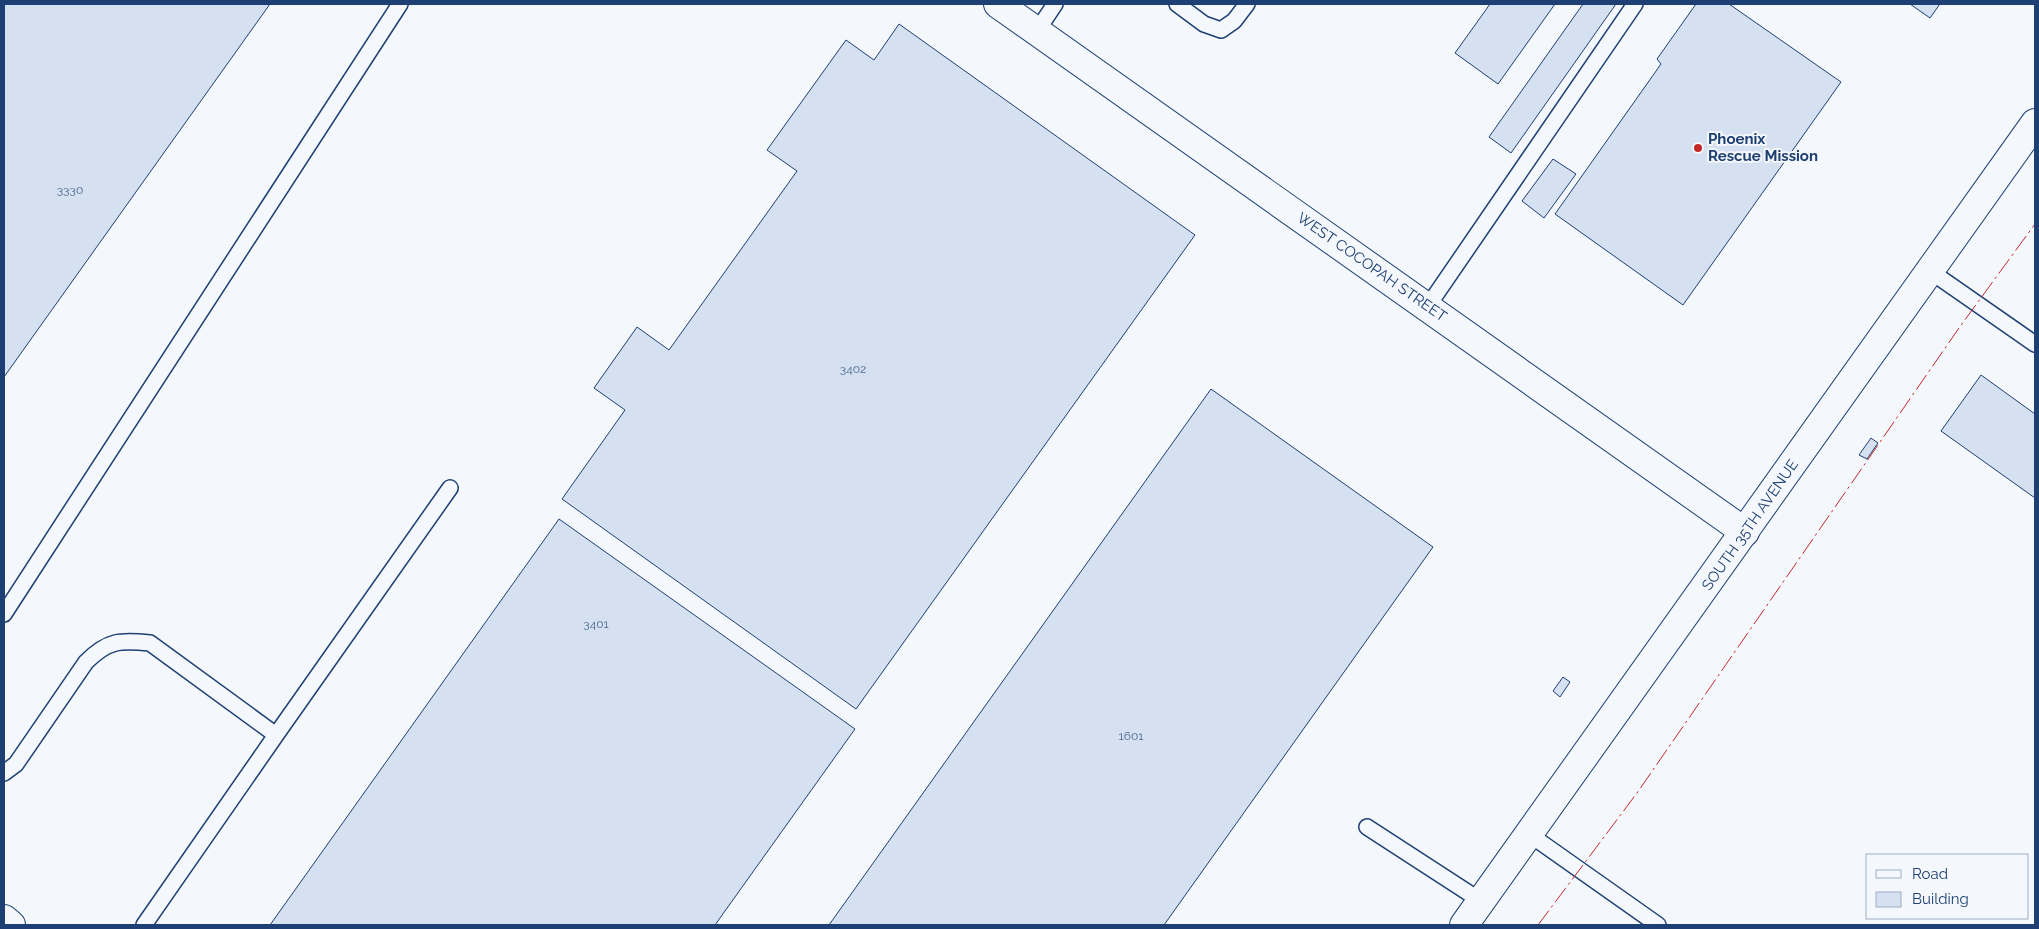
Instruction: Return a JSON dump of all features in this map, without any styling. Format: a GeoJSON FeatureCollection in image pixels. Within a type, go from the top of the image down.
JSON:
{"type":"FeatureCollection","features":[{"type":"Feature","properties":{"kind":"main road","name":"WEST COCOPAH STREET"},"geometry":{"type":"LineString","coordinates":[[998,4],[1428,306],[1745,532]]}},
{"type":"Feature","properties":{"kind":"main road","name":"SOUTH 35TH AVENUE"},"geometry":{"type":"LineString","coordinates":[[1464,925],[2035,124]]}},
{"type":"Feature","properties":{"kind":"main road"},"geometry":{"type":"LineString","coordinates":[[4,919],[11,925]]}},
{"type":"Feature","properties":{"kind":"lane"},"geometry":{"type":"LineString","coordinates":[[4,614],[400,4]]}},
{"type":"Feature","properties":{"kind":"lane"},"geometry":{"type":"LineString","coordinates":[[1037,31],[1055,4]]}},
{"type":"Feature","properties":{"kind":"lane"},"geometry":{"type":"LineString","coordinates":[[1177,4],[1204,24],[1221,30],[1234,20],[1247,4]]}},
{"type":"Feature","properties":{"kind":"lane"},"geometry":{"type":"LineString","coordinates":[[1428,306],[1635,4]]}},
{"type":"Feature","properties":{"kind":"lane"},"geometry":{"type":"LineString","coordinates":[[1930,271],[2035,344]]}},
{"type":"Feature","properties":{"kind":"lane"},"geometry":{"type":"LineString","coordinates":[[144,925],[450,488]]}},
{"type":"Feature","properties":{"kind":"lane"},"geometry":{"type":"LineString","coordinates":[[4,773],[16,764],[86,662],[100,648],[116,642],[150,643],[276,734]]}},
{"type":"Feature","properties":{"kind":"lane"},"geometry":{"type":"LineString","coordinates":[[1367,826],[1481,901]]}},
{"type":"Feature","properties":{"kind":"lane"},"geometry":{"type":"LineString","coordinates":[[1529,834],[1658,925]]}},
{"type":"Feature","properties":{"kind":"building"},"geometry":{"type":"Polygon","coordinates":[[[4,4],[270,4],[4,377],[4,4]]]}},
{"type":"Feature","properties":{"kind":"building"},"geometry":{"type":"Polygon","coordinates":[[[1490,4],[1555,4],[1498,84],[1455,53],[1490,4]]]}},
{"type":"Feature","properties":{"kind":"building"},"geometry":{"type":"Polygon","coordinates":[[[1583,4],[1616,4],[1511,153],[1489,137],[1583,4]]]}},
{"type":"Feature","properties":{"kind":"building","name":"Phoenix Rescue Mission"},"geometry":{"type":"Polygon","coordinates":[[[1696,4],[1729,4],[1841,82],[1683,305],[1555,214],[1661,64],[1657,59],[1696,4]]]}},
{"type":"Feature","properties":{"kind":"building"},"geometry":{"type":"Polygon","coordinates":[[[1910,4],[1940,4],[1930,18],[1910,4]]]}},
{"type":"Feature","properties":{"kind":"building"},"geometry":{"type":"Polygon","coordinates":[[[899,24],[1195,235],[856,709],[562,499],[625,410],[594,388],[637,327],[669,350],[797,171],[767,150],[846,40],[874,60],[899,24]]]}},
{"type":"Feature","properties":{"kind":"building"},"geometry":{"type":"Polygon","coordinates":[[[1553,159],[1576,174],[1544,218],[1522,201],[1553,159]]]}},
{"type":"Feature","properties":{"kind":"building"},"geometry":{"type":"Polygon","coordinates":[[[1981,375],[2035,414],[2035,498],[1941,431],[1981,375]]]}},
{"type":"Feature","properties":{"kind":"building"},"geometry":{"type":"Polygon","coordinates":[[[1211,389],[1433,547],[1164,925],[829,925],[1211,389]]]}},
{"type":"Feature","properties":{"kind":"building"},"geometry":{"type":"Polygon","coordinates":[[[1871,438],[1878,443],[1867,459],[1859,455],[1871,438]]]}},
{"type":"Feature","properties":{"kind":"building"},"geometry":{"type":"Polygon","coordinates":[[[559,519],[855,729],[715,925],[270,925],[559,519]]]}},
{"type":"Feature","properties":{"kind":"building"},"geometry":{"type":"Polygon","coordinates":[[[1563,677],[1570,682],[1560,697],[1553,691],[1563,677]]]}},
{"type":"Feature","properties":{"kind":"power"},"geometry":{"type":"LineString","coordinates":[[1538,925],[1637,793],[1959,328],[2035,224]]}},
{"type":"Feature","properties":{"kind":"place","name":"Phoenix Rescue Mission"},"geometry":{"type":"Point","coordinates":[1698,148]}}]}
